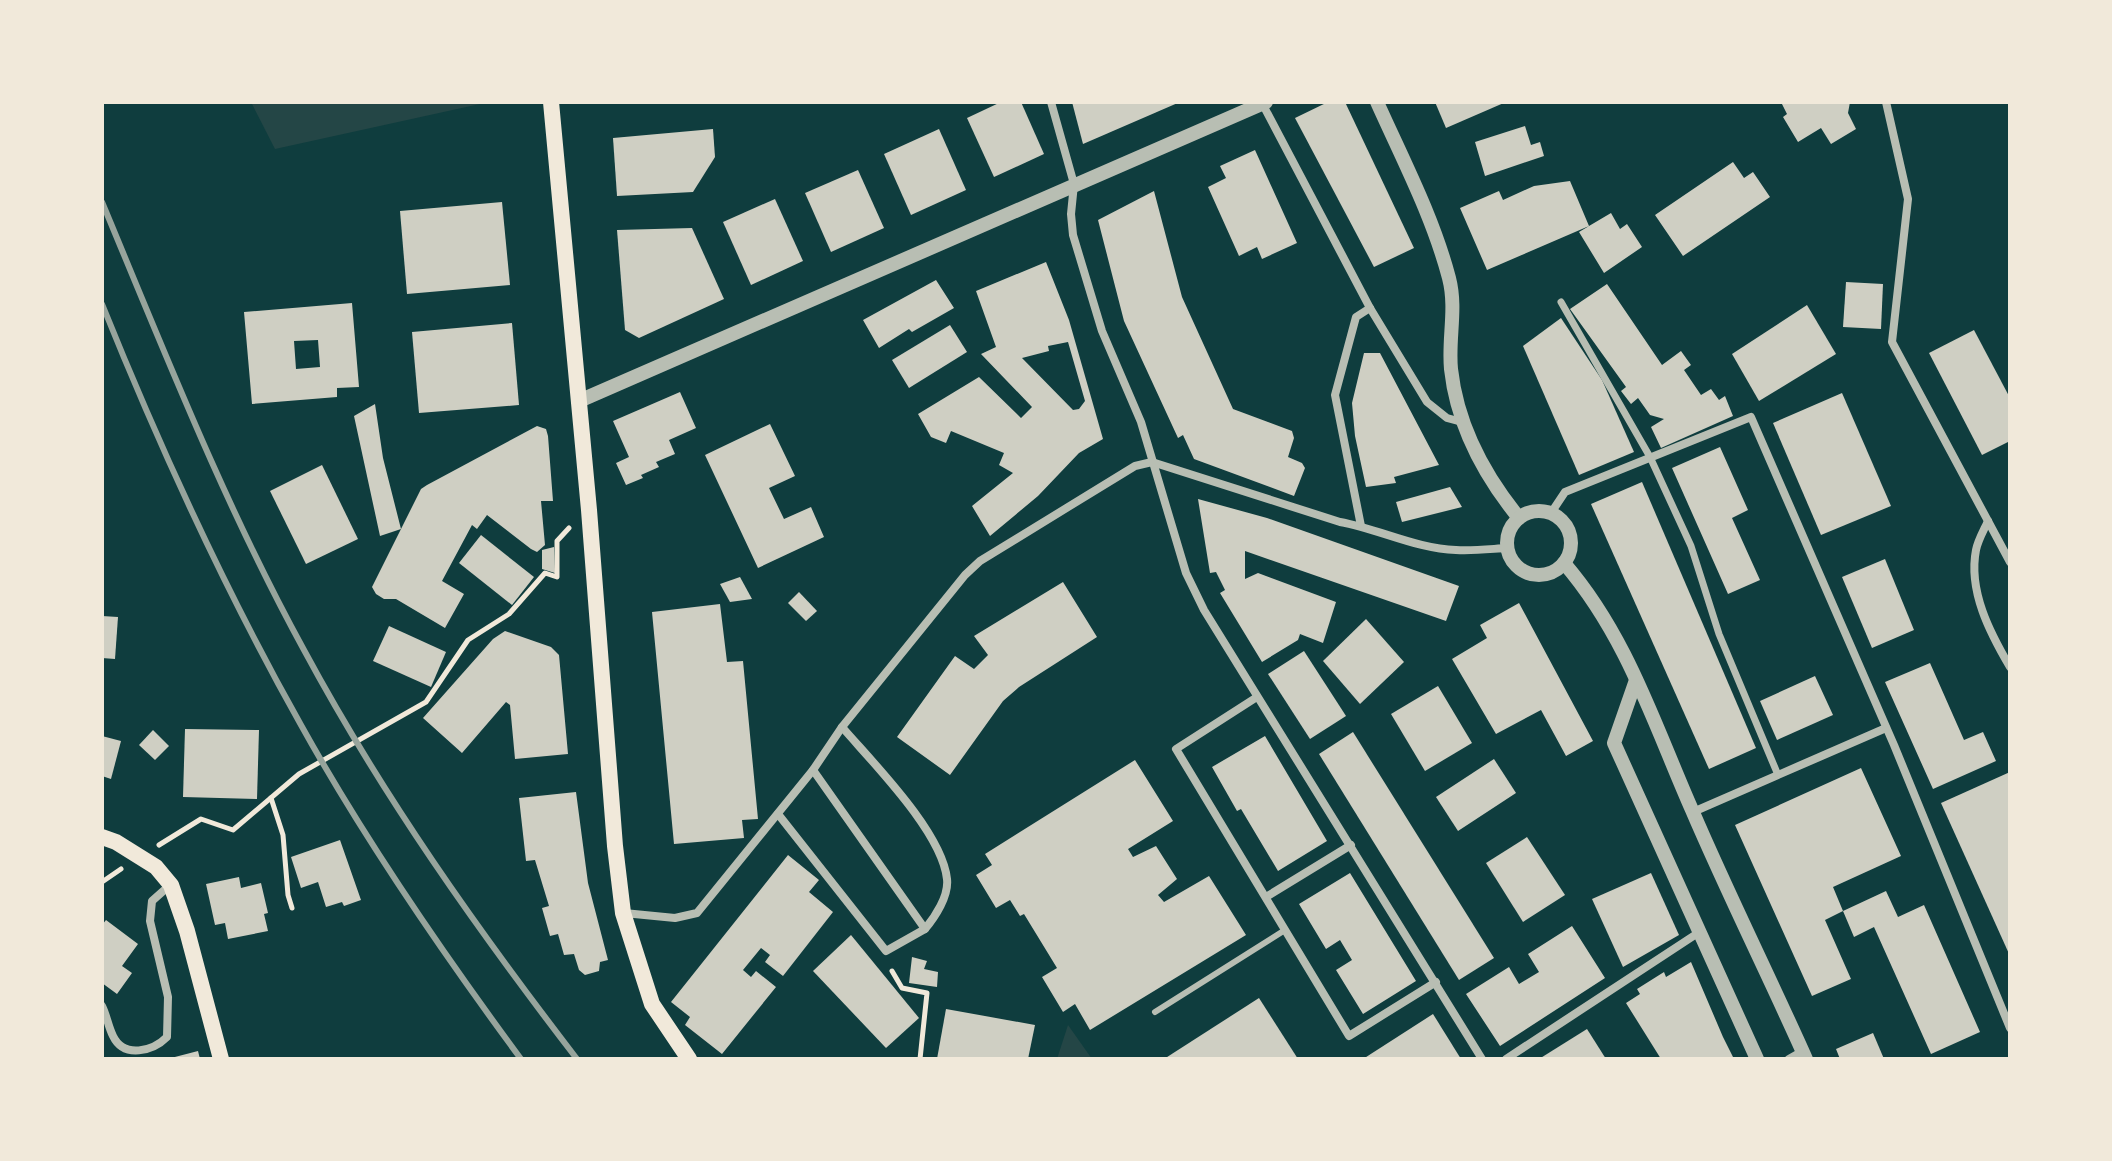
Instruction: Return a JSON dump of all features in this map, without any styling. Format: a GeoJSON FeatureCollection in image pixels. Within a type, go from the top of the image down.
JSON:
{"type":"FeatureCollection","features":[{"type":"Feature","properties":{"kind":"main road"},"geometry":{"type":"LineString","coordinates":[[551,102],[623,913],[652,1004],[689,1059]]}},
{"type":"Feature","properties":{"kind":"main road"},"geometry":{"type":"LineString","coordinates":[[102,837],[116,842],[156,867],[171,885],[187,931],[221,1059]]}},
{"type":"Feature","properties":{"kind":"street"},"geometry":{"type":"LineString","coordinates":[[1051,102],[1074,184],[1071,214],[1073,235],[1102,331],[1141,422],[1186,573],[1204,610],[1482,1059]]}},
{"type":"Feature","properties":{"kind":"street"},"geometry":{"type":"LineString","coordinates":[[579,401],[1263,102],[1370,308],[1427,402],[1447,418],[1462,422]]}},
{"type":"Feature","properties":{"kind":"street"},"geometry":{"type":"LineString","coordinates":[[1377,102],[1435,232],[1449,278],[1455,305],[1451,369],[1462,422],[1500,495],[1519,518]]}},
{"type":"Feature","properties":{"kind":"street"},"geometry":{"type":"LineString","coordinates":[[1886,102],[1908,199],[1892,342],[2010,562]]}},
{"type":"Feature","properties":{"kind":"street"},"geometry":{"type":"LineString","coordinates":[[1561,302],[1650,457],[1691,546],[1719,634],[1778,775]]}},
{"type":"Feature","properties":{"kind":"street"},"geometry":{"type":"LineString","coordinates":[[1361,526],[1335,395],[1356,317],[1370,308]]}},
{"type":"Feature","properties":{"kind":"street"},"geometry":{"type":"LineString","coordinates":[[1551,513],[1565,492],[1751,417],[1886,728],[2010,1028]]}},
{"type":"Feature","properties":{"kind":"street"},"geometry":{"type":"LineString","coordinates":[[623,913],[675,918],[697,913],[813,770],[842,727],[980,561],[1135,466],[1152,462],[1403,539],[1454,550],[1507,548]]}},
{"type":"Feature","properties":{"kind":"street"},"geometry":{"type":"LineString","coordinates":[[1528,512],[1551,513],[1568,529],[1570,553],[1557,570],[1536,576],[1517,567],[1507,548],[1508,533],[1528,512]]}},
{"type":"Feature","properties":{"kind":"street"},"geometry":{"type":"LineString","coordinates":[[1988,521],[1976,549],[1975,580],[1985,619],[2010,667]]}},
{"type":"Feature","properties":{"kind":"street"},"geometry":{"type":"LineString","coordinates":[[1564,563],[1603,613],[1622,645],[1799,1056]]}},
{"type":"Feature","properties":{"kind":"street"},"geometry":{"type":"LineString","coordinates":[[1636,680],[1614,743],[1757,1059]]}},
{"type":"Feature","properties":{"kind":"street"},"geometry":{"type":"LineString","coordinates":[[1257,697],[1176,749],[1349,1036],[1436,982]]}},
{"type":"Feature","properties":{"kind":"street"},"geometry":{"type":"LineString","coordinates":[[778,814],[886,951],[925,929],[937,915],[948,882],[942,859],[924,827],[842,727]]}},
{"type":"Feature","properties":{"kind":"street"},"geometry":{"type":"LineString","coordinates":[[1693,813],[1886,728]]}},
{"type":"Feature","properties":{"kind":"street"},"geometry":{"type":"LineString","coordinates":[[813,770],[925,929]]}},
{"type":"Feature","properties":{"kind":"street"},"geometry":{"type":"LineString","coordinates":[[1266,897],[1351,845]]}},
{"type":"Feature","properties":{"kind":"street"},"geometry":{"type":"LineString","coordinates":[[102,1006],[114,1039],[126,1049],[158,1047],[167,1037],[168,997],[150,921],[152,901],[171,885]]}},
{"type":"Feature","properties":{"kind":"street"},"geometry":{"type":"LineString","coordinates":[[1506,1059],[1698,933]]}},
{"type":"Feature","properties":{"kind":"lane"},"geometry":{"type":"LineString","coordinates":[[1155,1012],[1285,930]]}},
{"type":"Feature","properties":{"kind":"path"},"geometry":{"type":"LineString","coordinates":[[102,882],[201,819],[233,830],[299,774],[426,702],[468,640],[509,614],[545,573],[557,577],[557,541],[570,527]]}},
{"type":"Feature","properties":{"kind":"path"},"geometry":{"type":"LineString","coordinates":[[271,798],[283,835],[292,908]]}},
{"type":"Feature","properties":{"kind":"path"},"geometry":{"type":"LineString","coordinates":[[892,971],[902,988],[927,993],[920,1059]]}},
{"type":"Feature","properties":{"kind":"shaded area"},"geometry":{"type":"Polygon","coordinates":[[[251,102],[489,102],[275,149],[251,102]]]}},
{"type":"Feature","properties":{"kind":"shaded area"},"geometry":{"type":"Polygon","coordinates":[[[1068,1025],[1092,1059],[1057,1059],[1068,1025]]]}},
{"type":"Feature","properties":{"kind":"building"},"geometry":{"type":"Polygon","coordinates":[[[1001,102],[1021,102],[1044,154],[994,177],[967,118],[1001,102]]]}},
{"type":"Feature","properties":{"kind":"building"},"geometry":{"type":"Polygon","coordinates":[[[1072,102],[1180,102],[1083,144],[1072,102]]]}},
{"type":"Feature","properties":{"kind":"building"},"geometry":{"type":"Polygon","coordinates":[[[1328,102],[1345,102],[1414,248],[1374,267],[1295,118],[1328,102]]]}},
{"type":"Feature","properties":{"kind":"building"},"geometry":{"type":"Polygon","coordinates":[[[1435,102],[1506,102],[1446,128],[1435,102]]]}},
{"type":"Feature","properties":{"kind":"building"},"geometry":{"type":"Polygon","coordinates":[[[1781,102],[1850,102],[1848,113],[1856,129],[1831,144],[1821,128],[1798,142],[1783,117],[1787,114],[1781,102]]]}},
{"type":"Feature","properties":{"kind":"building"},"geometry":{"type":"Polygon","coordinates":[[[1525,126],[1531,145],[1540,142],[1544,156],[1485,176],[1475,142],[1525,126]]]}},
{"type":"Feature","properties":{"kind":"building"},"geometry":{"type":"Polygon","coordinates":[[[713,129],[715,157],[693,192],[617,196],[613,138],[713,129]]]}},
{"type":"Feature","properties":{"kind":"building"},"geometry":{"type":"Polygon","coordinates":[[[939,129],[966,190],[911,215],[884,154],[939,129]]]}},
{"type":"Feature","properties":{"kind":"building"},"geometry":{"type":"Polygon","coordinates":[[[1255,150],[1297,243],[1262,259],[1257,247],[1239,256],[1208,187],[1226,178],[1220,166],[1255,150]]]}},
{"type":"Feature","properties":{"kind":"building"},"geometry":{"type":"Polygon","coordinates":[[[1733,162],[1744,178],[1753,172],[1770,197],[1683,256],[1655,215],[1733,162]]]}},
{"type":"Feature","properties":{"kind":"building"},"geometry":{"type":"Polygon","coordinates":[[[858,170],[884,228],[831,252],[805,193],[858,170]]]}},
{"type":"Feature","properties":{"kind":"building"},"geometry":{"type":"Polygon","coordinates":[[[1570,181],[1589,226],[1487,270],[1460,208],[1499,191],[1503,200],[1534,186],[1570,181]]]}},
{"type":"Feature","properties":{"kind":"building"},"geometry":{"type":"Polygon","coordinates":[[[1154,191],[1182,297],[1233,409],[1292,431],[1294,438],[1288,457],[1302,463],[1305,468],[1294,496],[1194,459],[1183,435],[1178,438],[1124,321],[1098,220],[1154,191]]]}},
{"type":"Feature","properties":{"kind":"building"},"geometry":{"type":"Polygon","coordinates":[[[775,199],[803,261],[751,285],[723,222],[775,199]]]}},
{"type":"Feature","properties":{"kind":"building"},"geometry":{"type":"Polygon","coordinates":[[[502,202],[510,285],[407,294],[400,211],[502,202]]]}},
{"type":"Feature","properties":{"kind":"building"},"geometry":{"type":"Polygon","coordinates":[[[1611,213],[1620,229],[1627,224],[1642,247],[1604,273],[1579,232],[1611,213]]]}},
{"type":"Feature","properties":{"kind":"building"},"geometry":{"type":"Polygon","coordinates":[[[692,228],[724,299],[639,338],[625,330],[617,230],[692,228]]]}},
{"type":"Feature","properties":{"kind":"building"},"geometry":{"type":"Polygon","coordinates":[[[1046,262],[1069,320],[1103,439],[1079,453],[1038,496],[990,536],[972,506],[1013,473],[999,465],[1004,453],[951,431],[946,443],[931,437],[918,414],[979,377],[1021,418],[1032,407],[981,354],[996,347],[976,291],[1046,262]],[[1068,342],[1048,346],[1049,351],[1022,358],[1073,410],[1079,409],[1085,401],[1068,342]]]}},
{"type":"Feature","properties":{"kind":"building"},"geometry":{"type":"Polygon","coordinates":[[[936,280],[954,308],[912,332],[909,329],[879,348],[863,320],[936,280]]]}},
{"type":"Feature","properties":{"kind":"building"},"geometry":{"type":"Polygon","coordinates":[[[1846,282],[1883,284],[1881,329],[1843,327],[1846,282]]]}},
{"type":"Feature","properties":{"kind":"building"},"geometry":{"type":"Polygon","coordinates":[[[1607,284],[1662,365],[1681,351],[1691,365],[1684,370],[1701,395],[1711,389],[1719,400],[1725,396],[1733,416],[1661,448],[1651,427],[1664,419],[1650,415],[1638,398],[1631,404],[1621,391],[1626,387],[1570,309],[1607,284]]]}},
{"type":"Feature","properties":{"kind":"building"},"geometry":{"type":"Polygon","coordinates":[[[352,303],[359,387],[337,388],[337,397],[252,404],[244,312],[352,303]],[[318,340],[294,341],[296,369],[320,367],[318,340]]]}},
{"type":"Feature","properties":{"kind":"building"},"geometry":{"type":"Polygon","coordinates":[[[1807,305],[1836,354],[1759,401],[1732,354],[1807,305]]]}},
{"type":"Feature","properties":{"kind":"building"},"geometry":{"type":"Polygon","coordinates":[[[1561,318],[1602,380],[1634,452],[1579,475],[1523,346],[1561,318]]]}},
{"type":"Feature","properties":{"kind":"building"},"geometry":{"type":"Polygon","coordinates":[[[512,323],[519,405],[419,413],[412,332],[512,323]]]}},
{"type":"Feature","properties":{"kind":"building"},"geometry":{"type":"Polygon","coordinates":[[[950,325],[967,352],[909,388],[892,360],[950,325]]]}},
{"type":"Feature","properties":{"kind":"building"},"geometry":{"type":"Polygon","coordinates":[[[1974,330],[2010,398],[2010,441],[1982,455],[1929,353],[1974,330]]]}},
{"type":"Feature","properties":{"kind":"building"},"geometry":{"type":"Polygon","coordinates":[[[1364,353],[1380,353],[1439,465],[1394,477],[1396,483],[1366,487],[1355,436],[1352,403],[1364,353]]]}},
{"type":"Feature","properties":{"kind":"building"},"geometry":{"type":"Polygon","coordinates":[[[680,392],[696,428],[669,440],[675,454],[656,462],[659,467],[626,485],[616,463],[629,457],[613,421],[680,392]]]}},
{"type":"Feature","properties":{"kind":"building"},"geometry":{"type":"Polygon","coordinates":[[[1842,393],[1891,506],[1821,535],[1773,423],[1842,393]]]}},
{"type":"Feature","properties":{"kind":"building"},"geometry":{"type":"Polygon","coordinates":[[[375,404],[383,458],[401,529],[380,536],[354,416],[375,404]]]}},
{"type":"Feature","properties":{"kind":"building"},"geometry":{"type":"Polygon","coordinates":[[[770,424],[795,476],[769,488],[784,519],[811,507],[824,537],[758,568],[705,455],[770,424]]]}},
{"type":"Feature","properties":{"kind":"building"},"geometry":{"type":"Polygon","coordinates":[[[537,426],[546,429],[553,501],[541,501],[545,545],[537,552],[531,549],[487,515],[477,529],[472,525],[442,581],[464,594],[445,628],[396,599],[384,599],[372,587],[421,489],[537,426]]]}},
{"type":"Feature","properties":{"kind":"building"},"geometry":{"type":"Polygon","coordinates":[[[1720,447],[1748,510],[1732,518],[1760,580],[1728,594],[1672,468],[1720,447]]]}},
{"type":"Feature","properties":{"kind":"building"},"geometry":{"type":"Polygon","coordinates":[[[322,465],[358,539],[306,564],[270,491],[322,465]]]}},
{"type":"Feature","properties":{"kind":"building"},"geometry":{"type":"Polygon","coordinates":[[[1642,482],[1756,748],[1709,769],[1591,504],[1642,482]]]}},
{"type":"Feature","properties":{"kind":"building"},"geometry":{"type":"Polygon","coordinates":[[[1450,487],[1462,507],[1402,522],[1396,502],[1450,487]]]}},
{"type":"Feature","properties":{"kind":"building"},"geometry":{"type":"Polygon","coordinates":[[[1198,499],[1267,518],[1459,586],[1446,621],[1245,551],[1245,579],[1258,573],[1336,602],[1323,643],[1300,634],[1298,640],[1262,662],[1220,593],[1225,590],[1216,572],[1210,573],[1198,499]]]}},
{"type":"Feature","properties":{"kind":"building"},"geometry":{"type":"Polygon","coordinates":[[[481,535],[534,577],[512,605],[459,563],[481,535]]]}},
{"type":"Feature","properties":{"kind":"building"},"geometry":{"type":"Polygon","coordinates":[[[554,547],[555,573],[542,569],[542,550],[554,547]]]}},
{"type":"Feature","properties":{"kind":"building"},"geometry":{"type":"Polygon","coordinates":[[[1885,559],[1914,630],[1872,648],[1842,577],[1885,559]]]}},
{"type":"Feature","properties":{"kind":"building"},"geometry":{"type":"Polygon","coordinates":[[[740,577],[752,599],[730,602],[720,584],[740,577]]]}},
{"type":"Feature","properties":{"kind":"building"},"geometry":{"type":"Polygon","coordinates":[[[1063,582],[1097,637],[1019,687],[1003,701],[950,775],[897,737],[955,656],[974,669],[988,655],[974,636],[1063,582]]]}},
{"type":"Feature","properties":{"kind":"building"},"geometry":{"type":"Polygon","coordinates":[[[799,592],[817,611],[806,621],[788,603],[799,592]]]}},
{"type":"Feature","properties":{"kind":"building"},"geometry":{"type":"Polygon","coordinates":[[[1519,603],[1593,741],[1566,756],[1541,710],[1496,734],[1452,659],[1487,638],[1480,625],[1519,603]]]}},
{"type":"Feature","properties":{"kind":"building"},"geometry":{"type":"Polygon","coordinates":[[[720,604],[727,662],[743,661],[758,819],[742,820],[744,838],[674,844],[652,612],[720,604]]]}},
{"type":"Feature","properties":{"kind":"building"},"geometry":{"type":"Polygon","coordinates":[[[102,616],[118,617],[115,659],[102,658],[102,616]]]}},
{"type":"Feature","properties":{"kind":"building"},"geometry":{"type":"Polygon","coordinates":[[[1366,619],[1404,662],[1360,704],[1323,661],[1366,619]]]}},
{"type":"Feature","properties":{"kind":"building"},"geometry":{"type":"Polygon","coordinates":[[[389,626],[446,652],[431,687],[373,661],[389,626]]]}},
{"type":"Feature","properties":{"kind":"building"},"geometry":{"type":"Polygon","coordinates":[[[505,631],[551,647],[559,655],[568,754],[515,759],[510,705],[506,702],[462,753],[423,718],[493,639],[505,631]]]}},
{"type":"Feature","properties":{"kind":"building"},"geometry":{"type":"Polygon","coordinates":[[[1304,651],[1346,716],[1310,739],[1268,674],[1304,651]]]}},
{"type":"Feature","properties":{"kind":"building"},"geometry":{"type":"Polygon","coordinates":[[[1930,663],[1964,740],[1983,732],[1996,761],[1933,789],[1885,682],[1930,663]]]}},
{"type":"Feature","properties":{"kind":"building"},"geometry":{"type":"Polygon","coordinates":[[[1815,676],[1833,715],[1777,740],[1760,701],[1815,676]]]}},
{"type":"Feature","properties":{"kind":"building"},"geometry":{"type":"Polygon","coordinates":[[[1438,686],[1472,743],[1425,771],[1391,714],[1438,686]]]}},
{"type":"Feature","properties":{"kind":"building"},"geometry":{"type":"Polygon","coordinates":[[[185,729],[259,730],[257,799],[183,797],[185,729]]]}},
{"type":"Feature","properties":{"kind":"building"},"geometry":{"type":"Polygon","coordinates":[[[153,730],[169,746],[155,760],[139,745],[153,730]]]}},
{"type":"Feature","properties":{"kind":"building"},"geometry":{"type":"Polygon","coordinates":[[[1353,732],[1494,958],[1459,980],[1319,754],[1353,732]]]}},
{"type":"Feature","properties":{"kind":"building"},"geometry":{"type":"Polygon","coordinates":[[[102,736],[121,741],[111,779],[102,776],[102,736]]]}},
{"type":"Feature","properties":{"kind":"building"},"geometry":{"type":"Polygon","coordinates":[[[1265,736],[1327,841],[1278,871],[1241,809],[1237,811],[1212,767],[1265,736]]]}},
{"type":"Feature","properties":{"kind":"building"},"geometry":{"type":"Polygon","coordinates":[[[1494,759],[1516,793],[1458,831],[1436,797],[1494,759]]]}},
{"type":"Feature","properties":{"kind":"building"},"geometry":{"type":"Polygon","coordinates":[[[1135,760],[1173,821],[1128,849],[1133,857],[1156,846],[1177,879],[1158,895],[1164,902],[1209,876],[1246,935],[1090,1030],[1075,1004],[1063,1012],[1042,977],[1057,968],[1024,914],[1020,916],[1010,900],[996,908],[976,875],[992,865],[985,854],[1135,760]]]}},
{"type":"Feature","properties":{"kind":"building"},"geometry":{"type":"Polygon","coordinates":[[[1861,768],[1901,856],[1833,887],[1843,911],[1825,920],[1851,979],[1812,996],[1735,825],[1861,768]]]}},
{"type":"Feature","properties":{"kind":"building"},"geometry":{"type":"Polygon","coordinates":[[[2010,772],[2010,956],[1941,803],[2010,772]]]}},
{"type":"Feature","properties":{"kind":"building"},"geometry":{"type":"Polygon","coordinates":[[[576,792],[588,883],[608,960],[600,962],[599,971],[585,975],[579,970],[574,954],[564,955],[558,934],[550,936],[542,908],[549,906],[535,860],[526,861],[519,798],[576,792]]]}},
{"type":"Feature","properties":{"kind":"building"},"geometry":{"type":"Polygon","coordinates":[[[1527,837],[1565,895],[1523,922],[1486,863],[1527,837]]]}},
{"type":"Feature","properties":{"kind":"building"},"geometry":{"type":"Polygon","coordinates":[[[340,840],[361,900],[344,906],[342,902],[326,907],[318,882],[301,888],[291,857],[340,840]]]}},
{"type":"Feature","properties":{"kind":"building"},"geometry":{"type":"Polygon","coordinates":[[[788,855],[819,880],[809,892],[833,912],[783,976],[765,962],[770,955],[761,948],[743,970],[751,977],[756,971],[776,987],[722,1054],[685,1025],[690,1017],[671,1002],[788,855]]]}},
{"type":"Feature","properties":{"kind":"building"},"geometry":{"type":"Polygon","coordinates":[[[1350,873],[1416,981],[1363,1014],[1336,970],[1352,960],[1340,940],[1326,949],[1299,904],[1350,873]]]}},
{"type":"Feature","properties":{"kind":"building"},"geometry":{"type":"Polygon","coordinates":[[[1651,873],[1679,935],[1623,967],[1592,899],[1651,873]]]}},
{"type":"Feature","properties":{"kind":"building"},"geometry":{"type":"Polygon","coordinates":[[[239,877],[241,888],[261,883],[268,913],[264,914],[268,931],[228,939],[225,923],[215,925],[206,884],[239,877]]]}},
{"type":"Feature","properties":{"kind":"building"},"geometry":{"type":"Polygon","coordinates":[[[1886,891],[1898,917],[1924,905],[1980,1032],[1931,1054],[1874,927],[1854,937],[1843,911],[1886,891]]]}},
{"type":"Feature","properties":{"kind":"building"},"geometry":{"type":"Polygon","coordinates":[[[106,920],[138,944],[122,966],[132,973],[117,994],[102,983],[102,925],[106,920]]]}},
{"type":"Feature","properties":{"kind":"building"},"geometry":{"type":"Polygon","coordinates":[[[1572,926],[1605,978],[1500,1046],[1466,994],[1509,967],[1519,984],[1539,972],[1528,954],[1572,926]]]}},
{"type":"Feature","properties":{"kind":"building"},"geometry":{"type":"Polygon","coordinates":[[[851,935],[919,1018],[886,1048],[813,971],[851,935]]]}},
{"type":"Feature","properties":{"kind":"building"},"geometry":{"type":"Polygon","coordinates":[[[912,957],[927,961],[924,969],[938,972],[937,987],[909,983],[912,957]]]}},
{"type":"Feature","properties":{"kind":"building"},"geometry":{"type":"Polygon","coordinates":[[[1691,962],[1734,1059],[1661,1059],[1626,1003],[1640,994],[1637,989],[1664,972],[1666,977],[1691,962]]]}},
{"type":"Feature","properties":{"kind":"building"},"geometry":{"type":"Polygon","coordinates":[[[1259,998],[1298,1059],[1164,1059],[1259,998]]]}},
{"type":"Feature","properties":{"kind":"building"},"geometry":{"type":"Polygon","coordinates":[[[946,1009],[1035,1025],[1028,1059],[937,1059],[946,1009]]]}},
{"type":"Feature","properties":{"kind":"building"},"geometry":{"type":"Polygon","coordinates":[[[1433,1014],[1461,1059],[1363,1059],[1433,1014]]]}},
{"type":"Feature","properties":{"kind":"building"},"geometry":{"type":"Polygon","coordinates":[[[1587,1029],[1606,1059],[1539,1059],[1587,1029]]]}},
{"type":"Feature","properties":{"kind":"building"},"geometry":{"type":"Polygon","coordinates":[[[1873,1033],[1884,1059],[1840,1059],[1836,1049],[1873,1033]]]}},
{"type":"Feature","properties":{"kind":"building"},"geometry":{"type":"Polygon","coordinates":[[[198,1051],[200,1059],[171,1059],[171,1058],[198,1051]]]}},
{"type":"Feature","properties":{"kind":"railway"},"geometry":{"type":"LineString","coordinates":[[102,202],[222,485],[304,650],[366,757],[432,860],[577,1059]]}},
{"type":"Feature","properties":{"kind":"railway"},"geometry":{"type":"LineString","coordinates":[[102,304],[195,518],[246,623],[301,725],[406,896],[521,1059]]}}]}
